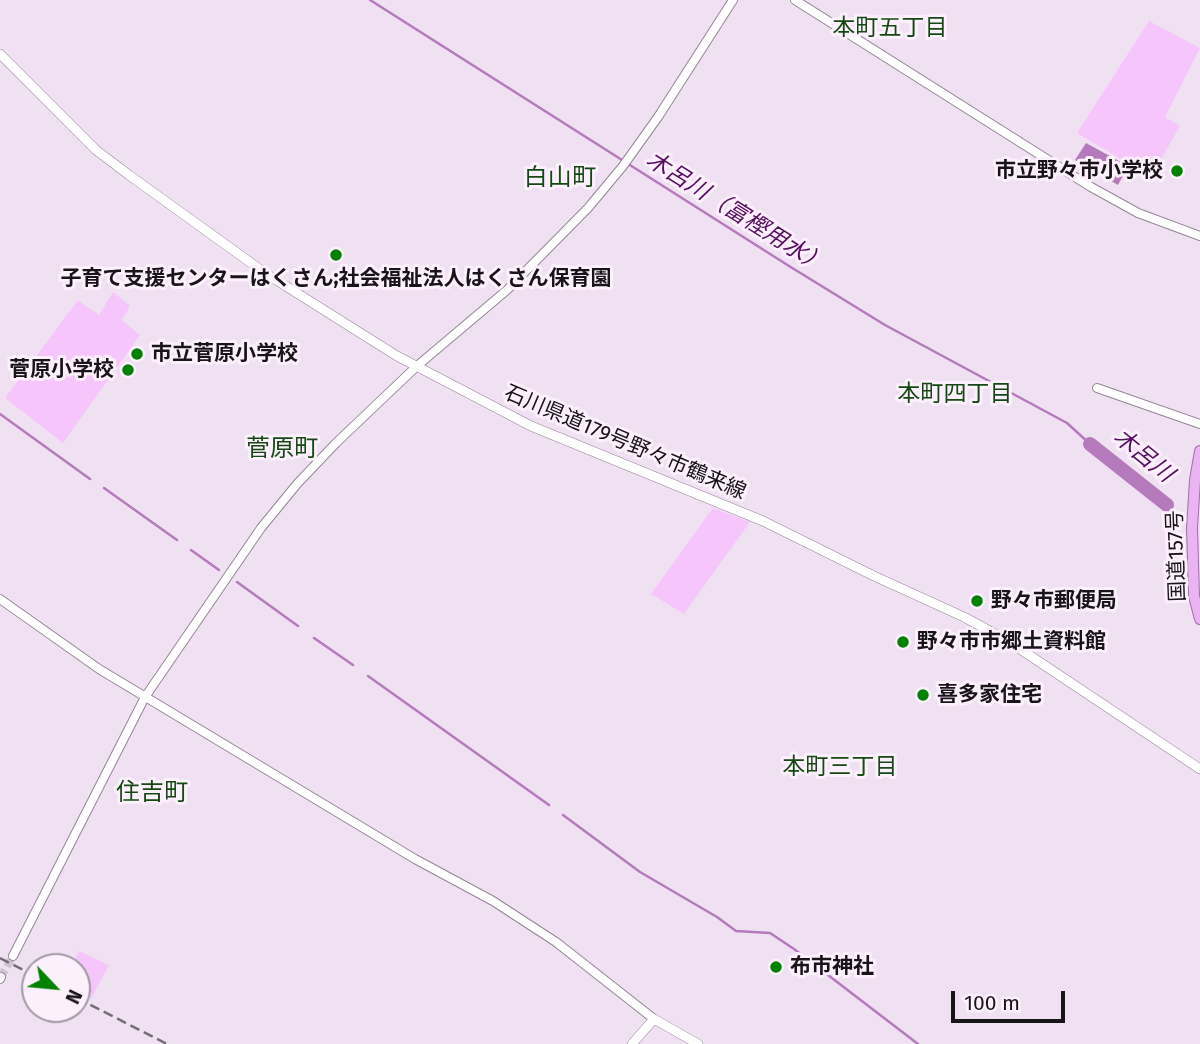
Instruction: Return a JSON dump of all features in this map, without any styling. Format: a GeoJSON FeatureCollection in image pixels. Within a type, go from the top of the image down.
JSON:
{"type":"FeatureCollection","features":[{"type":"Feature","properties":{"kind":"highway","name":"国道157号"},"geometry":{"type":"LineString","coordinates":[[1200,451],[1192,528],[1195,596],[1200,619]]}},
{"type":"Feature","properties":{"kind":"main road","name":"石川県道179号野々市鶴来線"},"geometry":{"type":"LineString","coordinates":[[0,54],[96,150],[265,273],[342,323],[521,421],[763,521],[964,617],[1008,641],[1200,769]]}},
{"type":"Feature","properties":{"kind":"main road"},"geometry":{"type":"LineString","coordinates":[[632,1044],[654,1019],[698,1044]]}},
{"type":"Feature","properties":{"kind":"street"},"geometry":{"type":"LineString","coordinates":[[13,956],[145,697],[228,573],[297,484],[336,443],[417,366],[507,290],[588,208],[659,117],[733,0]]}},
{"type":"Feature","properties":{"kind":"street"},"geometry":{"type":"LineString","coordinates":[[796,0],[1091,187],[1138,213],[1200,236]]}},
{"type":"Feature","properties":{"kind":"street"},"geometry":{"type":"LineString","coordinates":[[1097,388],[1200,424]]}},
{"type":"Feature","properties":{"kind":"street"},"geometry":{"type":"LineString","coordinates":[[0,599],[99,669],[415,859],[493,901],[556,942],[654,1019]]}},
{"type":"Feature","properties":{"kind":"shaded area"},"geometry":{"type":"Polygon","coordinates":[[[1149,21],[1200,48],[1165,117],[1180,126],[1151,177],[1077,133],[1149,21]]]}},
{"type":"Feature","properties":{"kind":"shaded area"},"geometry":{"type":"Polygon","coordinates":[[[1086,143],[1128,166],[1118,185],[1075,160],[1086,143]]]}},
{"type":"Feature","properties":{"kind":"shaded area"},"geometry":{"type":"Polygon","coordinates":[[[113,292],[130,306],[122,320],[140,335],[63,443],[5,398],[78,300],[99,315],[113,292]]]}},
{"type":"Feature","properties":{"kind":"shaded area"},"geometry":{"type":"Polygon","coordinates":[[[713,508],[750,522],[684,614],[651,594],[713,508]]]}},
{"type":"Feature","properties":{"kind":"shaded area"},"geometry":{"type":"Polygon","coordinates":[[[91,957],[109,965],[91,999],[91,957]]]}},
{"type":"Feature","properties":{"kind":"waterway","name":"木呂川（富樫用水）"},"geometry":{"type":"LineString","coordinates":[[370,0],[789,266],[885,325],[1067,423],[1090,444]]}},
{"type":"Feature","properties":{"kind":"waterway"},"geometry":{"type":"LineString","coordinates":[[0,414],[90,479]]}},
{"type":"Feature","properties":{"kind":"waterway","name":"木呂川"},"geometry":{"type":"LineString","coordinates":[[1090,444],[1167,505]]}},
{"type":"Feature","properties":{"kind":"waterway"},"geometry":{"type":"LineString","coordinates":[[104,488],[177,540]]}},
{"type":"Feature","properties":{"kind":"waterway"},"geometry":{"type":"LineString","coordinates":[[191,550],[219,570]]}},
{"type":"Feature","properties":{"kind":"waterway"},"geometry":{"type":"LineString","coordinates":[[237,582],[298,626]]}},
{"type":"Feature","properties":{"kind":"waterway"},"geometry":{"type":"LineString","coordinates":[[314,638],[353,665]]}},
{"type":"Feature","properties":{"kind":"waterway"},"geometry":{"type":"LineString","coordinates":[[368,676],[549,805]]}},
{"type":"Feature","properties":{"kind":"waterway"},"geometry":{"type":"LineString","coordinates":[[563,815],[640,872],[736,931],[770,933],[918,1044]]}},
{"type":"Feature","properties":{"kind":"tunnel"},"geometry":{"type":"LineString","coordinates":[[1,977],[13,956]]}},
{"type":"Feature","properties":{"kind":"railway"},"geometry":{"type":"LineString","coordinates":[[0,958],[21,969]]}},
{"type":"Feature","properties":{"kind":"railway"},"geometry":{"type":"LineString","coordinates":[[91,1005],[167,1044]]}},
{"type":"Feature","properties":{"kind":"place","name":"市立野々市小学校"},"geometry":{"type":"Point","coordinates":[1177,171]}},
{"type":"Feature","properties":{"kind":"place","name":"子育て支援センターはくさん;社会福祉法人はくさん保育園"},"geometry":{"type":"Point","coordinates":[336,255]}},
{"type":"Feature","properties":{"kind":"place","name":"市立菅原小学校"},"geometry":{"type":"Point","coordinates":[137,354]}},
{"type":"Feature","properties":{"kind":"place","name":"菅原小学校"},"geometry":{"type":"Point","coordinates":[128,370]}},
{"type":"Feature","properties":{"kind":"place","name":"野々市郵便局"},"geometry":{"type":"Point","coordinates":[977,601]}},
{"type":"Feature","properties":{"kind":"place","name":"野々市市郷土資料館"},"geometry":{"type":"Point","coordinates":[903,642]}},
{"type":"Feature","properties":{"kind":"place","name":"喜多家住宅"},"geometry":{"type":"Point","coordinates":[923,695]}},
{"type":"Feature","properties":{"kind":"place","name":"布市神社"},"geometry":{"type":"Point","coordinates":[776,967]}},
{"type":"Feature","properties":{"kind":"district","name":"本町五丁目"},"geometry":{"type":"Point","coordinates":[890,29]}},
{"type":"Feature","properties":{"kind":"district","name":"白山町"},"geometry":{"type":"Point","coordinates":[560,178]}},
{"type":"Feature","properties":{"kind":"district","name":"本町四丁目"},"geometry":{"type":"Point","coordinates":[955,395]}},
{"type":"Feature","properties":{"kind":"district","name":"菅原町"},"geometry":{"type":"Point","coordinates":[282,449]}},
{"type":"Feature","properties":{"kind":"district","name":"本町三丁目"},"geometry":{"type":"Point","coordinates":[840,768]}},
{"type":"Feature","properties":{"kind":"district","name":"住吉町"},"geometry":{"type":"Point","coordinates":[152,793]}}]}
